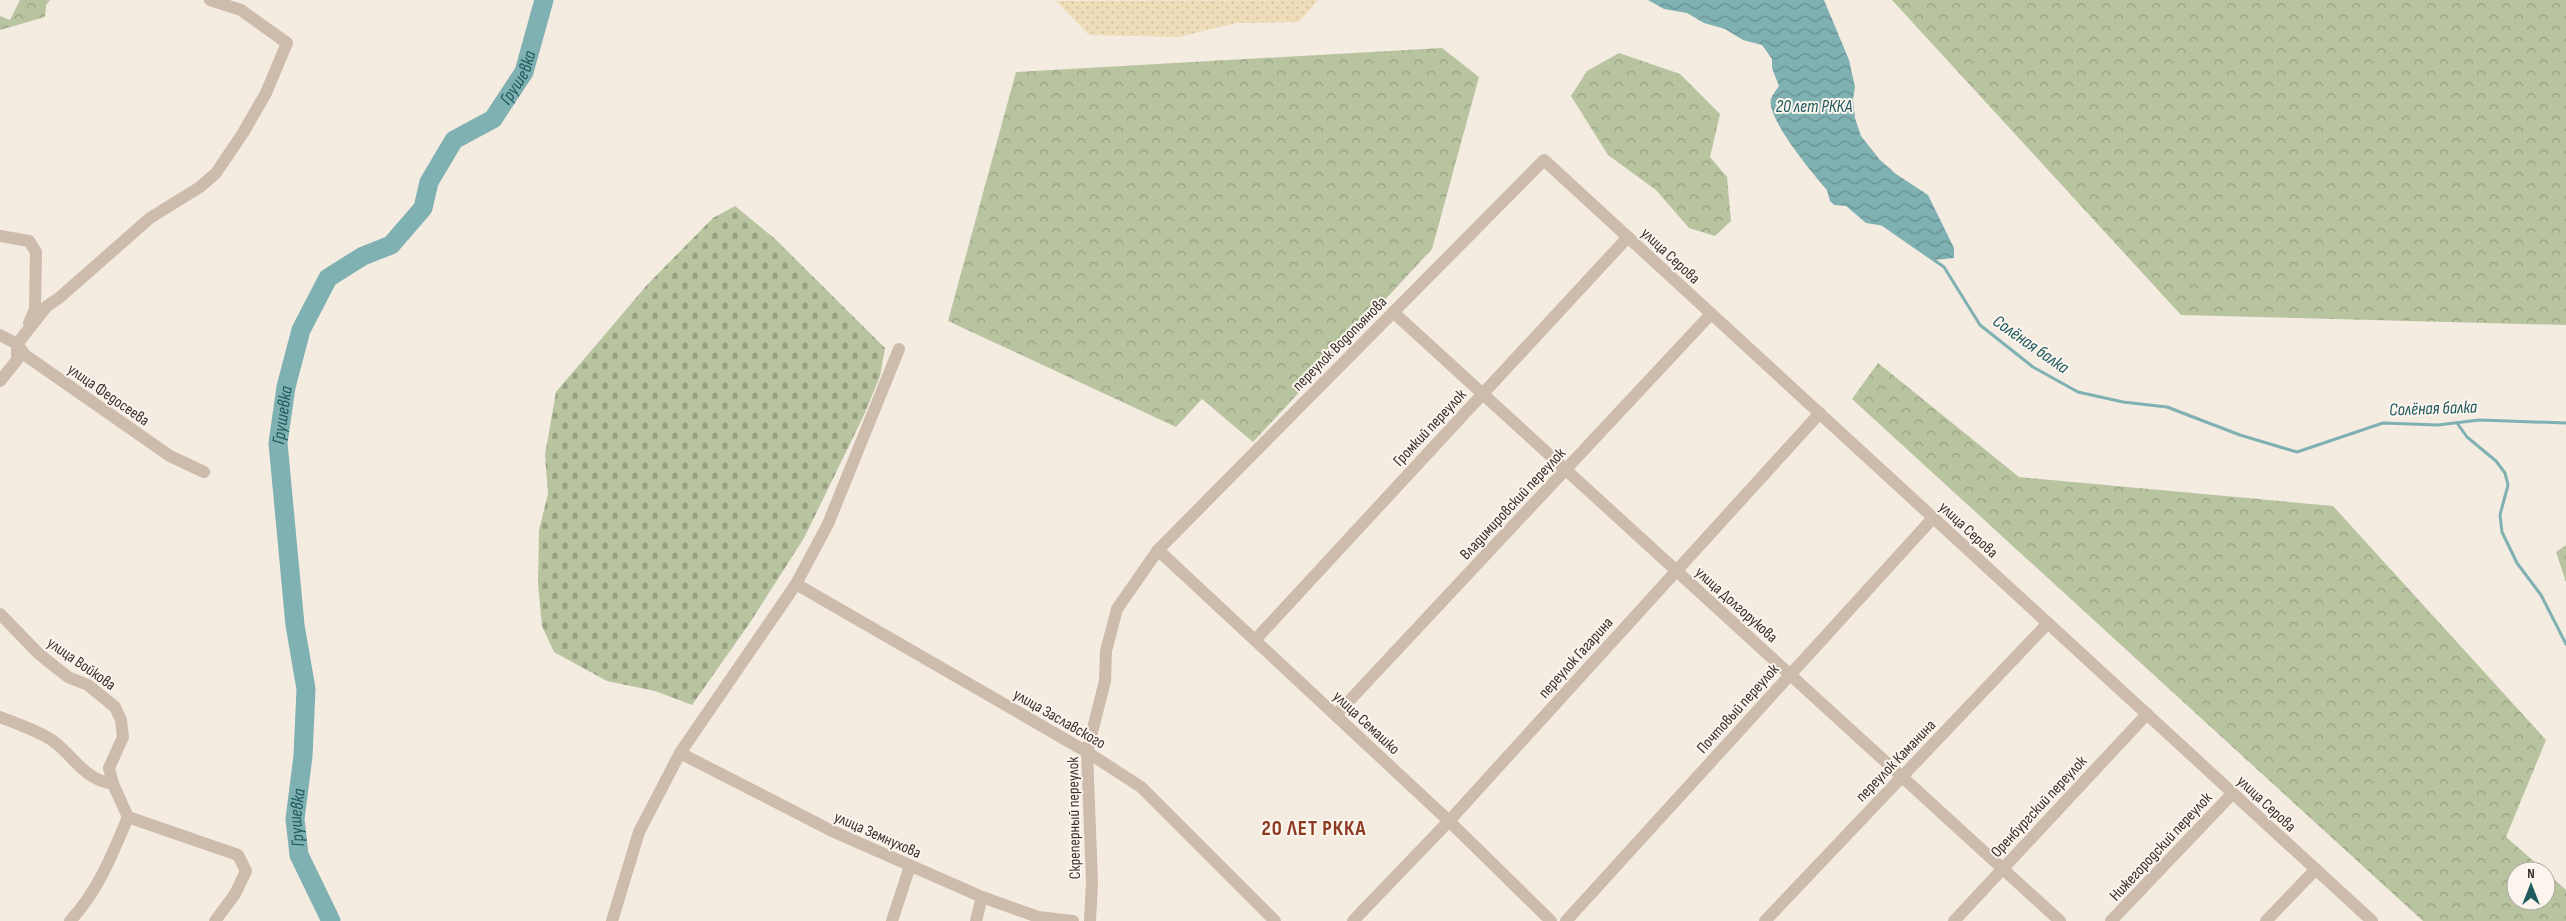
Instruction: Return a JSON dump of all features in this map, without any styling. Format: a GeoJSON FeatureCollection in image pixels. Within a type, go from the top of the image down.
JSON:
{"type":"FeatureCollection","features":[{"type":"Feature","properties":{"kind":"street"},"geometry":{"type":"LineString","coordinates":[[20,341],[47,306],[59,298],[117,245],[150,218],[200,187],[216,173],[244,133],[266,93],[287,43],[241,10],[210,0]]}},
{"type":"Feature","properties":{"kind":"street","name":"улица Серова"},"geometry":{"type":"LineString","coordinates":[[1544,160],[2372,921]]}},
{"type":"Feature","properties":{"kind":"street","name":"переулок Водопьянова"},"geometry":{"type":"LineString","coordinates":[[1158,550],[1544,160]]}},
{"type":"Feature","properties":{"kind":"street"},"geometry":{"type":"LineString","coordinates":[[0,236],[29,241],[36,252],[34,308],[20,341],[16,360],[0,381]]}},
{"type":"Feature","properties":{"kind":"street","name":"Громкий переулок"},"geometry":{"type":"LineString","coordinates":[[1255,640],[1628,237]]}},
{"type":"Feature","properties":{"kind":"street","name":"улица Долгорукова"},"geometry":{"type":"LineString","coordinates":[[1393,312],[2060,921]]}},
{"type":"Feature","properties":{"kind":"street","name":"Владимировский переулок"},"geometry":{"type":"LineString","coordinates":[[1336,715],[1712,314]]}},
{"type":"Feature","properties":{"kind":"street","name":"улица Федосеева"},"geometry":{"type":"LineString","coordinates":[[0,335],[20,341],[25,356],[170,456],[204,472]]}},
{"type":"Feature","properties":{"kind":"street"},"geometry":{"type":"LineString","coordinates":[[612,921],[639,832],[680,753],[796,584],[828,524],[898,349]]}},
{"type":"Feature","properties":{"kind":"street","name":"переулок Гагарина"},"geometry":{"type":"LineString","coordinates":[[1353,921],[1449,821],[1820,413]]}},
{"type":"Feature","properties":{"kind":"street","name":"Почтовый переулок"},"geometry":{"type":"LineString","coordinates":[[1566,921],[1933,518]]}},
{"type":"Feature","properties":{"kind":"street","name":"улица Семашко"},"geometry":{"type":"LineString","coordinates":[[1158,550],[1449,821],[1551,921]]}},
{"type":"Feature","properties":{"kind":"street","name":"Скреперный переулок"},"geometry":{"type":"LineString","coordinates":[[1090,921],[1092,882],[1087,752],[1105,681],[1106,651],[1117,610],[1158,550]]}},
{"type":"Feature","properties":{"kind":"street","name":"улица Заславского"},"geometry":{"type":"LineString","coordinates":[[796,584],[1087,752],[1141,787],[1275,921]]}},
{"type":"Feature","properties":{"kind":"street","name":"улица Войкова"},"geometry":{"type":"LineString","coordinates":[[0,614],[38,654],[68,677],[88,685],[116,707],[121,720],[123,737],[109,768],[113,784]]}},
{"type":"Feature","properties":{"kind":"street","name":"переулок Каманина"},"geometry":{"type":"LineString","coordinates":[[1765,921],[2048,623]]}},
{"type":"Feature","properties":{"kind":"street","name":"Оренбургский переулок"},"geometry":{"type":"LineString","coordinates":[[1954,921],[2001,868],[2147,714]]}},
{"type":"Feature","properties":{"kind":"street"},"geometry":{"type":"LineString","coordinates":[[0,716],[56,743],[78,766],[99,782],[113,784],[128,817],[238,854],[246,871],[235,894],[215,921]]}},
{"type":"Feature","properties":{"kind":"street","name":"улица Земнухова"},"geometry":{"type":"LineString","coordinates":[[680,753],[832,832],[982,897],[1038,917],[1073,921]]}},
{"type":"Feature","properties":{"kind":"street","name":"Нижегородский переулок"},"geometry":{"type":"LineString","coordinates":[[2111,921],[2233,793]]}},
{"type":"Feature","properties":{"kind":"street"},"geometry":{"type":"LineString","coordinates":[[70,921],[87,902],[101,879],[128,817]]}},
{"type":"Feature","properties":{"kind":"street"},"geometry":{"type":"LineString","coordinates":[[892,921],[910,866]]}},
{"type":"Feature","properties":{"kind":"street"},"geometry":{"type":"LineString","coordinates":[[2266,921],[2316,869]]}},
{"type":"Feature","properties":{"kind":"street"},"geometry":{"type":"LineString","coordinates":[[976,921],[982,897]]}},
{"type":"Feature","properties":{"kind":"green space"},"geometry":{"type":"Polygon","coordinates":[[[20,0],[50,0],[46,5],[45,17],[0,30],[0,16],[10,20],[20,0]]]}},
{"type":"Feature","properties":{"kind":"green space"},"geometry":{"type":"Polygon","coordinates":[[[1892,0],[2566,0],[2566,325],[2181,315],[1892,0]]]}},
{"type":"Feature","properties":{"kind":"green space"},"geometry":{"type":"Polygon","coordinates":[[[1442,48],[1479,77],[1432,249],[1253,442],[1202,399],[1176,427],[948,321],[1016,72],[1442,48]]]}},
{"type":"Feature","properties":{"kind":"green space"},"geometry":{"type":"Polygon","coordinates":[[[1619,53],[1680,74],[1720,114],[1710,157],[1727,177],[1731,221],[1715,236],[1689,228],[1656,190],[1608,155],[1571,96],[1587,71],[1619,53]]]}},
{"type":"Feature","properties":{"kind":"green space"},"geometry":{"type":"Polygon","coordinates":[[[735,206],[774,238],[885,348],[880,376],[864,415],[804,538],[749,624],[692,705],[655,691],[607,681],[554,652],[542,626],[538,584],[539,530],[548,494],[545,455],[556,392],[647,285],[713,218],[735,206]]]}},
{"type":"Feature","properties":{"kind":"green space"},"geometry":{"type":"Polygon","coordinates":[[[1878,363],[2019,477],[2333,506],[2546,740],[2506,837],[2534,861],[2506,861],[2506,911],[2556,911],[2556,881],[2566,890],[2566,921],[2423,921],[1852,399],[1878,363]]]}},
{"type":"Feature","properties":{"kind":"green space"},"geometry":{"type":"Polygon","coordinates":[[[2566,545],[2566,582],[2556,552],[2566,545]]]}},
{"type":"Feature","properties":{"kind":"sand"},"geometry":{"type":"Polygon","coordinates":[[[1318,0],[1299,22],[1236,23],[1179,37],[1089,35],[1056,1],[1318,0]]]}},
{"type":"Feature","properties":{"kind":"water","name":"20 лет РККА"},"geometry":{"type":"Polygon","coordinates":[[[1648,0],[1824,0],[1849,60],[1855,87],[1853,99],[1855,118],[1861,136],[1880,160],[1896,174],[1928,195],[1954,248],[1954,258],[1934,260],[1885,226],[1866,223],[1846,206],[1834,205],[1830,201],[1827,190],[1792,146],[1771,108],[1771,99],[1779,86],[1772,68],[1772,59],[1762,45],[1743,40],[1725,29],[1704,23],[1687,13],[1664,9],[1648,0]]]}},
{"type":"Feature","properties":{"kind":"waterway","name":"Грушевка"},"geometry":{"type":"LineString","coordinates":[[331,921],[299,855],[295,819],[303,756],[306,689],[295,625],[278,443],[286,387],[301,330],[328,278],[363,256],[391,245],[423,208],[429,182],[454,140],[493,119],[524,72],[544,0]]}},
{"type":"Feature","properties":{"kind":"waterway","name":"Солёная балка"},"geometry":{"type":"LineString","coordinates":[[1882,224],[1944,267],[1980,325],[2033,367],[2078,392],[2123,402],[2167,407],[2240,435],[2297,452],[2383,423],[2438,425],[2479,420],[2566,423]]}},
{"type":"Feature","properties":{"kind":"waterway"},"geometry":{"type":"LineString","coordinates":[[2457,423],[2467,437],[2496,461],[2505,473],[2508,485],[2500,515],[2502,532],[2517,563],[2541,595],[2566,644]]}},
{"type":"Feature","properties":{"kind":"district","name":"20 ЛЕТ РККА"},"geometry":{"type":"Point","coordinates":[1314,828]}}]}
